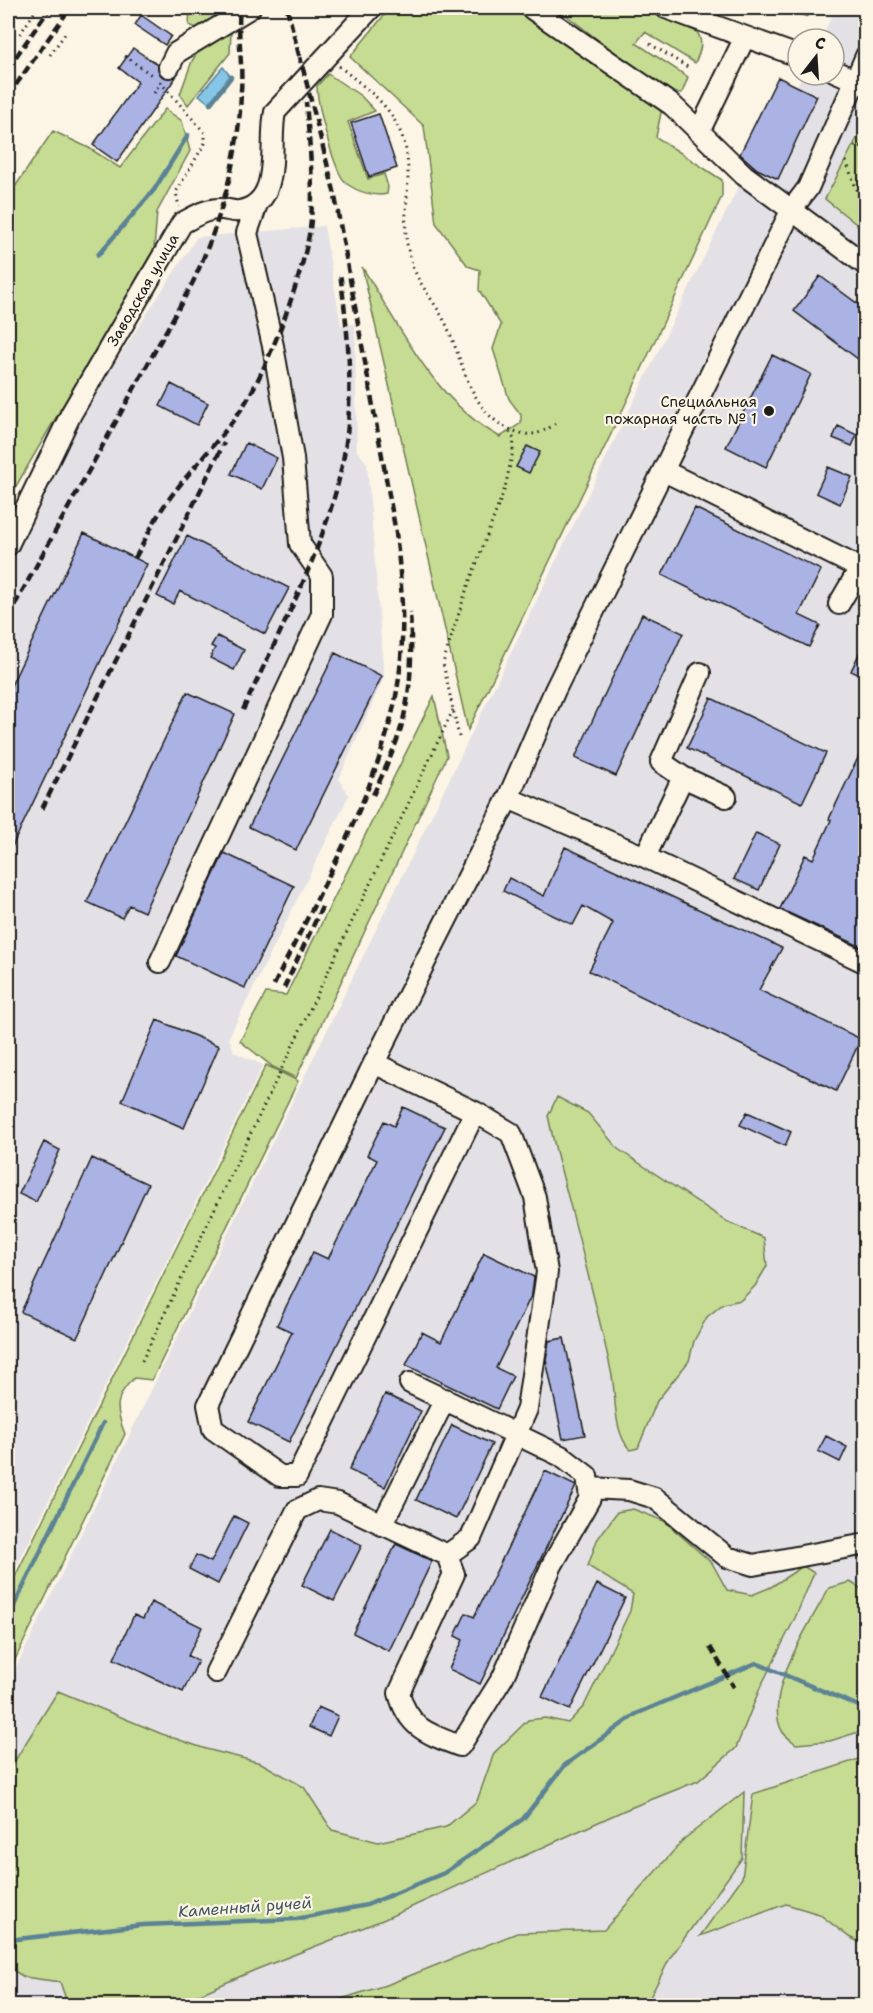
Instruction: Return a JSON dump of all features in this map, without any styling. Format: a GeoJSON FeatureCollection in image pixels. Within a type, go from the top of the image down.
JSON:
{"type":"FeatureCollection","features":[{"type":"Feature","properties":{"kind":"street"},"geometry":{"type":"LineString","coordinates":[[169,67],[176,53],[250,8]]}},
{"type":"Feature","properties":{"kind":"street"},"geometry":{"type":"LineString","coordinates":[[160,962],[322,614],[322,576],[300,544],[292,458],[273,346],[247,233],[256,207],[265,194],[271,178],[271,128],[274,112],[371,8]]}},
{"type":"Feature","properties":{"kind":"street"},"geometry":{"type":"LineString","coordinates":[[531,8],[672,105],[744,175],[866,265]]}},
{"type":"Feature","properties":{"kind":"street"},"geometry":{"type":"LineString","coordinates":[[666,8],[786,52]]}},
{"type":"Feature","properties":{"kind":"street"},"geometry":{"type":"LineString","coordinates":[[699,132],[745,37]]}},
{"type":"Feature","properties":{"kind":"street"},"geometry":{"type":"LineString","coordinates":[[475,1112],[297,1476],[280,1476],[213,1429],[208,1405],[374,1063],[508,798],[555,690],[792,209],[808,187],[860,82],[866,57]]}},
{"type":"Feature","properties":{"kind":"street"},"geometry":{"type":"LineString","coordinates":[[846,76],[860,82]]}},
{"type":"Feature","properties":{"kind":"street","name":"Заводская улица"},"geometry":{"type":"LineString","coordinates":[[8,545],[71,414],[182,223],[208,210],[221,208],[237,212],[256,207]]}},
{"type":"Feature","properties":{"kind":"street"},"geometry":{"type":"LineString","coordinates":[[664,471],[862,570],[839,604]]}},
{"type":"Feature","properties":{"kind":"street"},"geometry":{"type":"LineString","coordinates":[[700,673],[662,762],[683,777],[726,797]]}},
{"type":"Feature","properties":{"kind":"street"},"geometry":{"type":"LineString","coordinates":[[645,857],[683,777]]}},
{"type":"Feature","properties":{"kind":"street"},"geometry":{"type":"LineString","coordinates":[[508,798],[645,857],[866,963]]}},
{"type":"Feature","properties":{"kind":"street"},"geometry":{"type":"LineString","coordinates":[[374,1063],[475,1112],[511,1133],[535,1197],[547,1272],[527,1409],[471,1538],[447,1555]]}},
{"type":"Feature","properties":{"kind":"street"},"geometry":{"type":"LineString","coordinates":[[216,1672],[297,1510],[318,1500],[338,1503],[447,1555],[454,1574],[399,1693],[404,1712],[426,1732],[460,1746],[503,1677],[552,1565],[590,1498],[589,1488],[587,1476],[561,1456],[410,1383]]}},
{"type":"Feature","properties":{"kind":"street"},"geometry":{"type":"LineString","coordinates":[[382,1525],[445,1399]]}},
{"type":"Feature","properties":{"kind":"street"},"geometry":{"type":"LineString","coordinates":[[589,1488],[629,1490],[655,1498],[727,1557],[753,1565],[866,1544]]}},
{"type":"Feature","properties":{"kind":"path"},"geometry":{"type":"LineString","coordinates":[[20,34],[36,10]]}},
{"type":"Feature","properties":{"kind":"path"},"geometry":{"type":"LineString","coordinates":[[50,55],[67,31]]}},
{"type":"Feature","properties":{"kind":"path"},"geometry":{"type":"LineString","coordinates":[[650,44],[689,68]]}},
{"type":"Feature","properties":{"kind":"path"},"geometry":{"type":"LineString","coordinates":[[125,56],[160,82],[205,133],[205,143],[176,192],[182,223]]}},
{"type":"Feature","properties":{"kind":"path"},"geometry":{"type":"LineString","coordinates":[[326,57],[383,101],[393,116],[407,150],[409,168],[405,220],[408,249],[417,281],[446,325],[459,363],[489,417],[507,429],[523,434],[541,434],[555,424]]}},
{"type":"Feature","properties":{"kind":"path"},"geometry":{"type":"LineString","coordinates":[[854,146],[866,147]]}},
{"type":"Feature","properties":{"kind":"path"},"geometry":{"type":"LineString","coordinates":[[846,161],[864,210],[866,207]]}},
{"type":"Feature","properties":{"kind":"path"},"geometry":{"type":"LineString","coordinates":[[459,736],[443,663],[466,591],[505,488],[514,439],[507,429]]}},
{"type":"Feature","properties":{"kind":"path"},"geometry":{"type":"LineString","coordinates":[[142,1361],[454,708]]}},
{"type":"Feature","properties":{"kind":"shaded area"},"geometry":{"type":"Polygon","coordinates":[[[836,8],[865,8],[865,2005],[8,2005],[8,1684],[744,175],[737,160],[778,77],[786,81],[786,87],[846,87],[846,27],[827,27],[836,8]]]}},
{"type":"Feature","properties":{"kind":"shaded area"},"geometry":{"type":"Polygon","coordinates":[[[324,226],[341,325],[355,324],[357,451],[367,463],[384,677],[339,779],[349,795],[229,1037],[234,1052],[263,1065],[8,1584],[8,568],[79,418],[197,237],[324,226]]]}},
{"type":"Feature","properties":{"kind":"green space"},"geometry":{"type":"Polygon","coordinates":[[[190,8],[230,8],[201,30],[189,25],[190,8]]]}},
{"type":"Feature","properties":{"kind":"green space"},"geometry":{"type":"Polygon","coordinates":[[[390,8],[519,8],[662,108],[656,137],[722,180],[722,196],[626,403],[468,730],[362,267],[405,338],[456,404],[477,422],[500,437],[521,423],[521,415],[509,399],[493,349],[501,325],[479,290],[480,270],[468,266],[436,223],[424,126],[350,57],[390,8]]]}},
{"type":"Feature","properties":{"kind":"green space"},"geometry":{"type":"Polygon","coordinates":[[[557,8],[642,8],[697,32],[701,43],[695,63],[645,32],[636,43],[688,77],[682,93],[665,92],[557,8]]]}},
{"type":"Feature","properties":{"kind":"green space"},"geometry":{"type":"Polygon","coordinates":[[[231,30],[230,53],[188,105],[180,94],[192,61],[204,41],[231,30]]]}},
{"type":"Feature","properties":{"kind":"green space"},"geometry":{"type":"Polygon","coordinates":[[[328,74],[361,96],[375,111],[348,122],[368,179],[384,174],[388,187],[387,194],[377,195],[361,191],[351,187],[342,178],[327,138],[318,95],[317,86],[328,74]]]}},
{"type":"Feature","properties":{"kind":"green space"},"geometry":{"type":"Polygon","coordinates":[[[165,109],[182,121],[190,151],[157,212],[154,249],[8,500],[8,197],[53,131],[89,148],[120,168],[165,109]]]}},
{"type":"Feature","properties":{"kind":"green space"},"geometry":{"type":"Polygon","coordinates":[[[865,123],[866,231],[825,199],[865,123]]]}},
{"type":"Feature","properties":{"kind":"green space"},"geometry":{"type":"Polygon","coordinates":[[[434,696],[447,756],[296,1078],[273,1067],[240,1041],[266,993],[286,995],[434,696]]]}},
{"type":"Feature","properties":{"kind":"green space"},"geometry":{"type":"Polygon","coordinates":[[[266,1065],[298,1081],[152,1380],[134,1378],[120,1397],[118,1410],[125,1434],[8,1674],[8,1591],[266,1065]]]}},
{"type":"Feature","properties":{"kind":"green space"},"geometry":{"type":"Polygon","coordinates":[[[557,1097],[588,1113],[618,1149],[728,1222],[764,1238],[767,1266],[755,1286],[741,1300],[723,1304],[707,1317],[694,1341],[689,1361],[657,1401],[638,1448],[630,1450],[620,1433],[605,1343],[548,1116],[557,1097]]]}},
{"type":"Feature","properties":{"kind":"green space"},"geometry":{"type":"Polygon","coordinates":[[[633,1509],[664,1521],[712,1563],[727,1590],[752,1595],[771,1587],[803,1566],[814,1573],[795,1618],[760,1688],[736,1748],[698,1781],[625,1810],[385,1919],[255,1970],[175,2005],[68,2005],[60,1982],[24,1977],[8,1967],[8,1780],[14,1762],[58,1691],[162,1734],[206,1749],[261,1763],[304,1787],[332,1830],[378,1842],[446,1827],[477,1801],[494,1753],[528,1720],[545,1718],[568,1723],[584,1706],[630,1611],[633,1594],[588,1566],[597,1540],[617,1512],[633,1509]]]}},
{"type":"Feature","properties":{"kind":"green space"},"geometry":{"type":"Polygon","coordinates":[[[850,1582],[865,1591],[865,1730],[830,1741],[796,1744],[782,1731],[778,1716],[778,1698],[783,1678],[801,1638],[829,1588],[850,1582]]]}},
{"type":"Feature","properties":{"kind":"green space"},"geometry":{"type":"Polygon","coordinates":[[[865,1757],[865,1945],[849,1937],[819,1914],[786,1904],[700,1936],[742,1878],[753,1794],[865,1757]]]}},
{"type":"Feature","properties":{"kind":"green space"},"geometry":{"type":"Polygon","coordinates":[[[744,1792],[742,1858],[670,1958],[646,2005],[322,2005],[389,1984],[517,1933],[604,1930],[684,1839],[744,1792]]]}},
{"type":"Feature","properties":{"kind":"water"},"geometry":{"type":"Polygon","coordinates":[[[223,67],[231,77],[210,104],[199,95],[223,67]]]}},
{"type":"Feature","properties":{"kind":"building"},"geometry":{"type":"Polygon","coordinates":[[[141,15],[171,36],[165,45],[135,25],[141,15]]]}},
{"type":"Feature","properties":{"kind":"building"},"geometry":{"type":"Polygon","coordinates":[[[133,48],[158,65],[159,73],[163,77],[176,77],[117,162],[93,145],[138,82],[119,68],[133,48]]]}},
{"type":"Feature","properties":{"kind":"building"},"geometry":{"type":"Polygon","coordinates":[[[778,77],[786,81],[786,87],[799,87],[817,96],[778,179],[757,169],[740,154],[778,77]]]}},
{"type":"Feature","properties":{"kind":"building"},"geometry":{"type":"Polygon","coordinates":[[[379,114],[397,168],[369,177],[351,123],[379,114]]]}},
{"type":"Feature","properties":{"kind":"building"},"geometry":{"type":"Polygon","coordinates":[[[820,276],[866,310],[866,365],[794,311],[820,276]]]}},
{"type":"Feature","properties":{"kind":"building","name":"Специальная пожарная часть № 1"},"geometry":{"type":"Polygon","coordinates":[[[772,355],[811,374],[766,467],[726,447],[772,355]]]}},
{"type":"Feature","properties":{"kind":"building"},"geometry":{"type":"Polygon","coordinates":[[[171,384],[208,403],[197,425],[160,406],[171,384]]]}},
{"type":"Feature","properties":{"kind":"building"},"geometry":{"type":"Polygon","coordinates":[[[838,426],[857,435],[852,446],[833,438],[838,426]]]}},
{"type":"Feature","properties":{"kind":"building"},"geometry":{"type":"Polygon","coordinates":[[[246,443],[277,458],[262,489],[231,474],[246,443]]]}},
{"type":"Feature","properties":{"kind":"building"},"geometry":{"type":"Polygon","coordinates":[[[527,446],[540,452],[529,473],[516,467],[527,446]]]}},
{"type":"Feature","properties":{"kind":"building"},"geometry":{"type":"Polygon","coordinates":[[[828,467],[852,477],[840,504],[816,493],[828,467]]]}},
{"type":"Feature","properties":{"kind":"building"},"geometry":{"type":"Polygon","coordinates":[[[695,508],[821,570],[799,615],[820,625],[809,647],[662,575],[695,508]]]}},
{"type":"Feature","properties":{"kind":"building"},"geometry":{"type":"Polygon","coordinates":[[[84,533],[147,564],[8,855],[8,692],[84,533]]]}},
{"type":"Feature","properties":{"kind":"building"},"geometry":{"type":"Polygon","coordinates":[[[187,536],[289,588],[265,634],[180,591],[173,604],[157,596],[187,536]]]}},
{"type":"Feature","properties":{"kind":"building"},"geometry":{"type":"Polygon","coordinates":[[[642,614],[683,633],[616,776],[575,758],[642,614]]]}},
{"type":"Feature","properties":{"kind":"building"},"geometry":{"type":"Polygon","coordinates":[[[217,636],[244,650],[234,670],[210,658],[215,648],[211,646],[217,636]]]}},
{"type":"Feature","properties":{"kind":"building"},"geometry":{"type":"Polygon","coordinates":[[[866,639],[866,678],[851,671],[866,639]]]}},
{"type":"Feature","properties":{"kind":"building"},"geometry":{"type":"Polygon","coordinates":[[[335,653],[382,676],[296,850],[249,827],[335,653]]]}},
{"type":"Feature","properties":{"kind":"building"},"geometry":{"type":"Polygon","coordinates":[[[187,692],[235,714],[144,912],[129,905],[122,918],[87,902],[187,692]]]}},
{"type":"Feature","properties":{"kind":"building"},"geometry":{"type":"Polygon","coordinates":[[[711,698],[826,753],[802,803],[687,748],[711,698]]]}},
{"type":"Feature","properties":{"kind":"building"},"geometry":{"type":"Polygon","coordinates":[[[866,741],[866,949],[780,909],[805,855],[813,859],[866,741]]]}},
{"type":"Feature","properties":{"kind":"building"},"geometry":{"type":"Polygon","coordinates":[[[756,833],[780,844],[759,890],[734,879],[756,833]]]}},
{"type":"Feature","properties":{"kind":"building"},"geometry":{"type":"Polygon","coordinates":[[[565,847],[782,948],[759,990],[861,1039],[836,1091],[589,971],[613,923],[583,906],[573,925],[503,891],[509,878],[544,896],[565,847]]]}},
{"type":"Feature","properties":{"kind":"building"},"geometry":{"type":"Polygon","coordinates":[[[224,853],[294,886],[245,988],[176,956],[224,853]]]}},
{"type":"Feature","properties":{"kind":"building"},"geometry":{"type":"Polygon","coordinates":[[[157,1020],[219,1046],[184,1128],[122,1101],[157,1020]]]}},
{"type":"Feature","properties":{"kind":"building"},"geometry":{"type":"Polygon","coordinates":[[[403,1107],[445,1127],[289,1442],[248,1422],[292,1332],[277,1325],[313,1252],[328,1259],[377,1160],[367,1155],[384,1121],[394,1126],[403,1107]]]}},
{"type":"Feature","properties":{"kind":"building"},"geometry":{"type":"Polygon","coordinates":[[[747,1112],[791,1132],[785,1146],[740,1125],[747,1112]]]}},
{"type":"Feature","properties":{"kind":"building"},"geometry":{"type":"Polygon","coordinates":[[[44,1142],[60,1150],[36,1202],[19,1194],[44,1142]]]}},
{"type":"Feature","properties":{"kind":"building"},"geometry":{"type":"Polygon","coordinates":[[[92,1158],[148,1184],[77,1338],[21,1312],[92,1158]]]}},
{"type":"Feature","properties":{"kind":"building"},"geometry":{"type":"Polygon","coordinates":[[[484,1253],[534,1277],[532,1294],[496,1368],[513,1376],[497,1409],[406,1365],[422,1332],[441,1342],[484,1253]]]}},
{"type":"Feature","properties":{"kind":"building"},"geometry":{"type":"Polygon","coordinates":[[[564,1338],[585,1435],[563,1439],[546,1360],[549,1341],[564,1338]]]}},
{"type":"Feature","properties":{"kind":"building"},"geometry":{"type":"Polygon","coordinates":[[[385,1394],[421,1411],[385,1487],[349,1470],[385,1394]]]}},
{"type":"Feature","properties":{"kind":"building"},"geometry":{"type":"Polygon","coordinates":[[[452,1425],[492,1444],[456,1519],[416,1500],[452,1425]]]}},
{"type":"Feature","properties":{"kind":"building"},"geometry":{"type":"Polygon","coordinates":[[[826,1436],[847,1447],[840,1462],[818,1451],[826,1436]]]}},
{"type":"Feature","properties":{"kind":"building"},"geometry":{"type":"Polygon","coordinates":[[[545,1471],[576,1486],[480,1684],[449,1669],[463,1640],[455,1636],[466,1613],[474,1617],[545,1471]]]}},
{"type":"Feature","properties":{"kind":"building"},"geometry":{"type":"Polygon","coordinates":[[[234,1516],[248,1523],[218,1584],[189,1569],[196,1555],[211,1562],[234,1516]]]}},
{"type":"Feature","properties":{"kind":"building"},"geometry":{"type":"Polygon","coordinates":[[[330,1529],[362,1545],[334,1601],[302,1585],[330,1529]]]}},
{"type":"Feature","properties":{"kind":"building"},"geometry":{"type":"Polygon","coordinates":[[[396,1544],[432,1561],[389,1651],[353,1633],[396,1544]]]}},
{"type":"Feature","properties":{"kind":"building"},"geometry":{"type":"Polygon","coordinates":[[[597,1584],[625,1598],[570,1710],[542,1697],[597,1584]]]}},
{"type":"Feature","properties":{"kind":"building"},"geometry":{"type":"Polygon","coordinates":[[[151,1602],[202,1627],[188,1656],[198,1661],[183,1692],[114,1659],[134,1615],[143,1619],[151,1602]]]}},
{"type":"Feature","properties":{"kind":"building"},"geometry":{"type":"Polygon","coordinates":[[[318,1707],[338,1716],[329,1736],[309,1727],[318,1707]]]}},
{"type":"Feature","properties":{"kind":"waterway"},"geometry":{"type":"LineString","coordinates":[[787,8],[806,15]]}},
{"type":"Feature","properties":{"kind":"waterway"},"geometry":{"type":"LineString","coordinates":[[210,104],[231,77]]}},
{"type":"Feature","properties":{"kind":"waterway"},"geometry":{"type":"LineString","coordinates":[[98,255],[154,190],[188,135]]}},
{"type":"Feature","properties":{"kind":"waterway"},"geometry":{"type":"LineString","coordinates":[[8,1618],[103,1423]]}},
{"type":"Feature","properties":{"kind":"waterway","name":"Каменный ручей"},"geometry":{"type":"LineString","coordinates":[[8,1940],[143,1925],[296,1919],[367,1905],[444,1873],[523,1819],[565,1765],[636,1714],[756,1663],[866,1709]]}},
{"type":"Feature","properties":{"kind":"railway"},"geometry":{"type":"LineString","coordinates":[[8,68],[50,8]]}},
{"type":"Feature","properties":{"kind":"railway"},"geometry":{"type":"LineString","coordinates":[[8,96],[70,8]]}},
{"type":"Feature","properties":{"kind":"railway"},"geometry":{"type":"LineString","coordinates":[[8,617],[193,282],[212,236],[227,189],[237,141],[241,81],[240,8]]}},
{"type":"Feature","properties":{"kind":"railway"},"geometry":{"type":"LineString","coordinates":[[287,8],[301,63]]}},
{"type":"Feature","properties":{"kind":"railway"},"geometry":{"type":"LineString","coordinates":[[274,985],[340,852],[370,783],[392,714],[402,647],[402,601],[396,533],[334,191],[300,57]]}},
{"type":"Feature","properties":{"kind":"railway"},"geometry":{"type":"LineString","coordinates":[[135,558],[164,506],[240,411],[272,349],[292,297],[310,229],[312,182],[306,102]]}},
{"type":"Feature","properties":{"kind":"railway"},"geometry":{"type":"LineString","coordinates":[[243,710],[308,571],[334,498],[343,461],[348,424],[349,367],[340,273]]}},
{"type":"Feature","properties":{"kind":"railway"},"geometry":{"type":"LineString","coordinates":[[42,809],[224,443]]}},
{"type":"Feature","properties":{"kind":"railway"},"geometry":{"type":"LineString","coordinates":[[373,795],[395,746],[407,703],[411,664],[410,612]]}},
{"type":"Feature","properties":{"kind":"railway"},"geometry":{"type":"LineString","coordinates":[[284,988],[322,907]]}},
{"type":"Feature","properties":{"kind":"railway"},"geometry":{"type":"LineString","coordinates":[[710,1647],[734,1687]]}},
{"type":"Feature","properties":{"kind":"place","name":"Специальная пожарная часть № 1"},"geometry":{"type":"Point","coordinates":[769,411]}}]}
